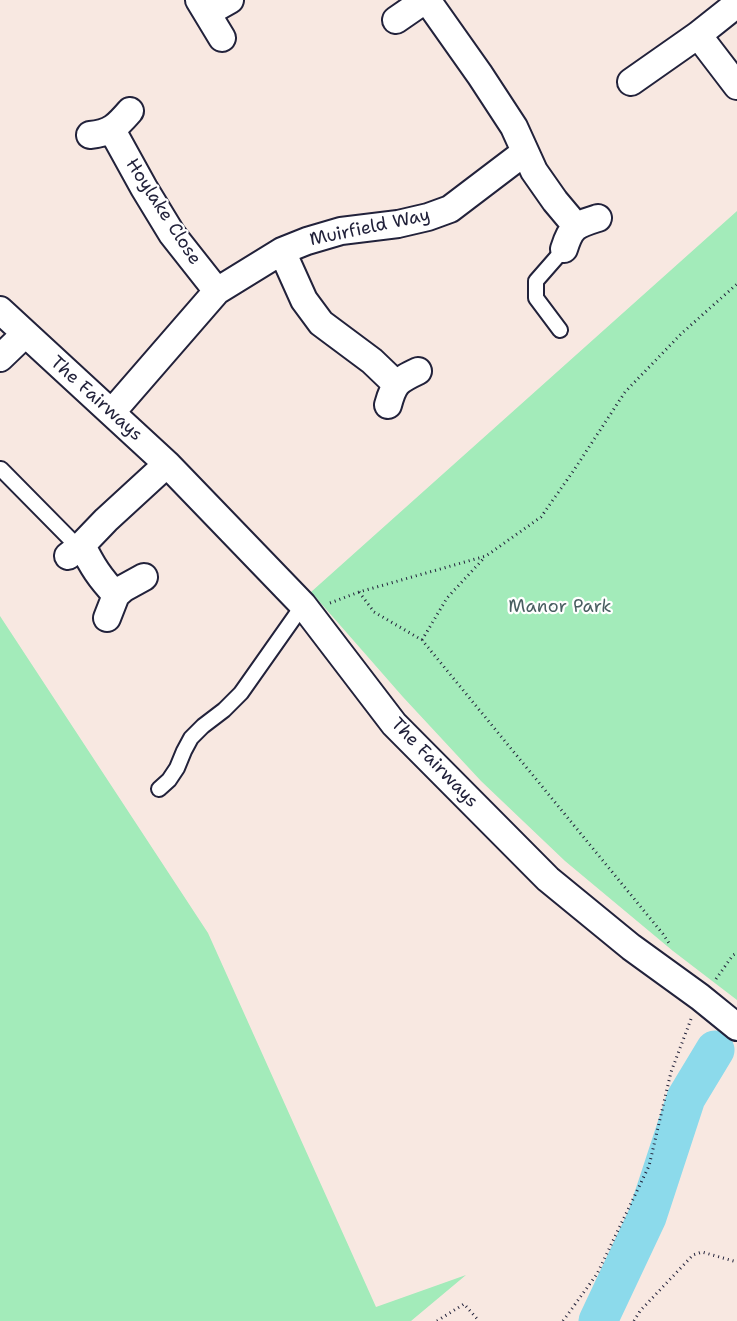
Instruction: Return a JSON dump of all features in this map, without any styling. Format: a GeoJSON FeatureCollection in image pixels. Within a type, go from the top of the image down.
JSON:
{"type":"FeatureCollection","features":[{"type":"Feature","properties":{"kind":"street"},"geometry":{"type":"LineString","coordinates":[[222,38],[203,6],[230,0]]}},
{"type":"Feature","properties":{"kind":"street"},"geometry":{"type":"LineString","coordinates":[[396,20],[426,0],[480,75],[514,127],[534,171],[554,201],[579,231]]}},
{"type":"Feature","properties":{"kind":"street"},"geometry":{"type":"LineString","coordinates":[[631,82],[698,35],[737,4]]}},
{"type":"Feature","properties":{"kind":"street"},"geometry":{"type":"LineString","coordinates":[[698,35],[737,86]]}},
{"type":"Feature","properties":{"kind":"street","name":"Hoylake Close"},"geometry":{"type":"LineString","coordinates":[[130,110],[119,124],[101,132],[144,188],[172,234],[217,291]]}},
{"type":"Feature","properties":{"kind":"street","name":"Muirfield Way"},"geometry":{"type":"LineString","coordinates":[[112,412],[217,291],[282,251],[307,241],[341,231],[398,224],[428,217],[450,209],[525,152]]}},
{"type":"Feature","properties":{"kind":"street"},"geometry":{"type":"LineString","coordinates":[[282,251],[304,300],[321,323],[372,360],[401,387]]}},
{"type":"Feature","properties":{"kind":"street","name":"The Fairways"},"geometry":{"type":"LineString","coordinates":[[0,310],[167,464],[303,605],[394,724],[548,879],[631,947],[707,989],[737,1027]]}},
{"type":"Feature","properties":{"kind":"street"},"geometry":{"type":"LineString","coordinates":[[0,358],[25,334]]}},
{"type":"Feature","properties":{"kind":"street"},"geometry":{"type":"LineString","coordinates":[[144,577],[124,588],[111,606],[101,579],[91,564],[76,550],[167,464]]}},
{"type":"Feature","properties":{"kind":"lane"},"geometry":{"type":"LineString","coordinates":[[560,330],[536,298],[536,281],[579,231]]}},
{"type":"Feature","properties":{"kind":"lane"},"geometry":{"type":"LineString","coordinates":[[1,470],[76,550]]}},
{"type":"Feature","properties":{"kind":"lane"},"geometry":{"type":"LineString","coordinates":[[158,789],[169,780],[177,768],[191,738],[241,693],[303,605]]}},
{"type":"Feature","properties":{"kind":"path"},"geometry":{"type":"LineString","coordinates":[[422,640],[447,598],[486,556],[541,517],[625,392],[682,333],[737,284]]}},
{"type":"Feature","properties":{"kind":"path"},"geometry":{"type":"LineString","coordinates":[[303,605],[328,603],[359,592],[486,556]]}},
{"type":"Feature","properties":{"kind":"path"},"geometry":{"type":"LineString","coordinates":[[359,592],[374,612],[422,640],[672,947]]}},
{"type":"Feature","properties":{"kind":"path"},"geometry":{"type":"LineString","coordinates":[[563,1321],[597,1274],[649,1166],[671,1072],[707,989],[733,955],[737,953]]}},
{"type":"Feature","properties":{"kind":"path"},"geometry":{"type":"LineString","coordinates":[[634,1321],[640,1311],[693,1255],[702,1252],[737,1262]]}},
{"type":"Feature","properties":{"kind":"path"},"geometry":{"type":"LineString","coordinates":[[436,1321],[464,1304],[479,1321]]}},
{"type":"Feature","properties":{"kind":"green space","name":"Manor Park"},"geometry":{"type":"Polygon","coordinates":[[[737,211],[737,1000],[673,951],[565,861],[481,781],[403,697],[311,592],[737,211]]]}},
{"type":"Feature","properties":{"kind":"green space"},"geometry":{"type":"Polygon","coordinates":[[[0,616],[208,933],[376,1307],[466,1275],[411,1321],[0,1321],[0,616]]]}},
{"type":"Feature","properties":{"kind":"waterway"},"geometry":{"type":"LineString","coordinates":[[598,1321],[647,1217],[686,1098],[715,1050]]}}]}
